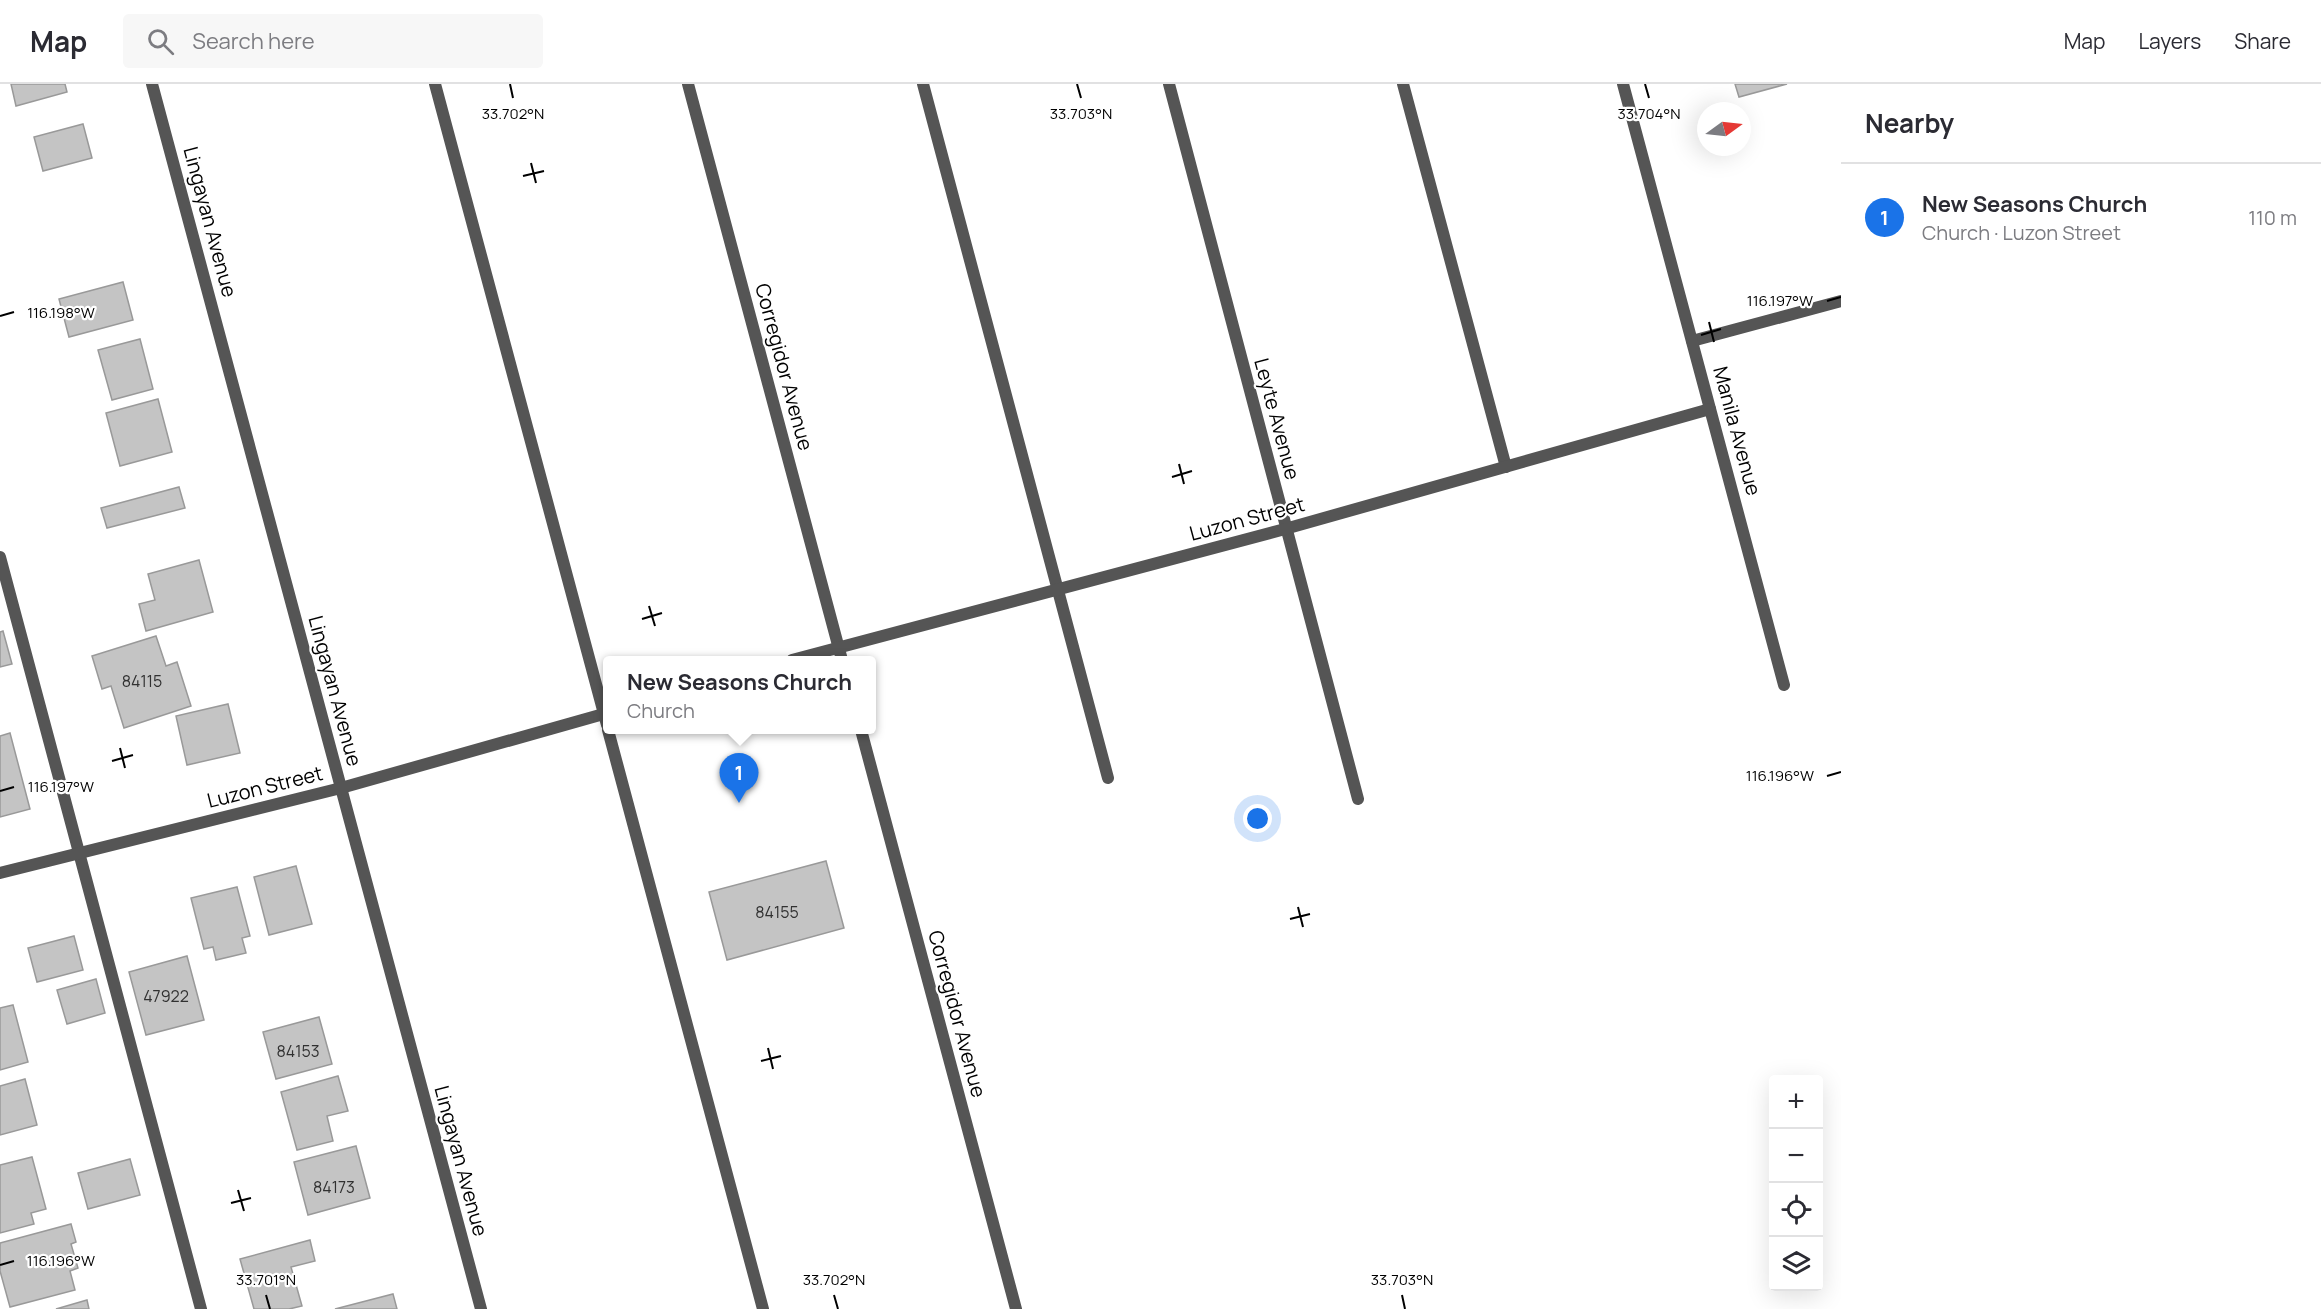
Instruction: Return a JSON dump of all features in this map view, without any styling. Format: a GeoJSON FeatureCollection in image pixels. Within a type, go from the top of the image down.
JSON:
{"type":"FeatureCollection","features":[{"type":"Feature","properties":{"kind":"street","name":"Lingayan Avenue"},"geometry":{"type":"LineString","coordinates":[[152,84],[481,1309]]}},
{"type":"Feature","properties":{"kind":"street"},"geometry":{"type":"LineString","coordinates":[[435,84],[603,705]]}},
{"type":"Feature","properties":{"kind":"street","name":"Corregidor Avenue"},"geometry":{"type":"LineString","coordinates":[[688,84],[841,656]]}},
{"type":"Feature","properties":{"kind":"street"},"geometry":{"type":"LineString","coordinates":[[923,84],[1108,778]]}},
{"type":"Feature","properties":{"kind":"street","name":"Leyte Avenue"},"geometry":{"type":"LineString","coordinates":[[1169,84],[1358,799]]}},
{"type":"Feature","properties":{"kind":"street"},"geometry":{"type":"LineString","coordinates":[[1403,84],[1506,467]]}},
{"type":"Feature","properties":{"kind":"street","name":"Manila Avenue"},"geometry":{"type":"LineString","coordinates":[[1623,84],[1784,684]]}},
{"type":"Feature","properties":{"kind":"street"},"geometry":{"type":"LineString","coordinates":[[1692,341],[1841,301]]}},
{"type":"Feature","properties":{"kind":"street","name":"Luzon Street"},"geometry":{"type":"LineString","coordinates":[[808,656],[1286,529],[1710,409]]}},
{"type":"Feature","properties":{"kind":"street"},"geometry":{"type":"LineString","coordinates":[[0,557],[201,1309]]}},
{"type":"Feature","properties":{"kind":"street","name":"Luzon Street"},"geometry":{"type":"LineString","coordinates":[[0,873],[603,721]]}},
{"type":"Feature","properties":{"kind":"street"},"geometry":{"type":"LineString","coordinates":[[611,734],[763,1309]]}},
{"type":"Feature","properties":{"kind":"street","name":"Corregidor Avenue"},"geometry":{"type":"LineString","coordinates":[[862,734],[1016,1309]]}},
{"type":"Feature","properties":{"kind":"building"},"geometry":{"type":"Polygon","coordinates":[[[11,84],[65,84],[67,92],[16,106],[11,84]]]}},
{"type":"Feature","properties":{"kind":"building"},"geometry":{"type":"Polygon","coordinates":[[[1735,84],[1787,84],[1739,97],[1735,84]]]}},
{"type":"Feature","properties":{"kind":"building"},"geometry":{"type":"Polygon","coordinates":[[[83,124],[92,158],[43,171],[34,137],[83,124]]]}},
{"type":"Feature","properties":{"kind":"building"},"geometry":{"type":"Polygon","coordinates":[[[123,282],[133,320],[69,337],[59,299],[123,282]]]}},
{"type":"Feature","properties":{"kind":"building"},"geometry":{"type":"Polygon","coordinates":[[[140,339],[153,389],[112,400],[98,350],[140,339]]]}},
{"type":"Feature","properties":{"kind":"building"},"geometry":{"type":"Polygon","coordinates":[[[158,399],[172,452],[120,466],[106,413],[158,399]]]}},
{"type":"Feature","properties":{"kind":"building"},"geometry":{"type":"Polygon","coordinates":[[[179,487],[185,508],[107,528],[101,508],[179,487]]]}},
{"type":"Feature","properties":{"kind":"building"},"geometry":{"type":"Polygon","coordinates":[[[199,560],[213,612],[146,631],[139,604],[155,600],[148,574],[199,560]]]}},
{"type":"Feature","properties":{"kind":"building"},"geometry":{"type":"Polygon","coordinates":[[[3,631],[12,664],[0,667],[0,632],[3,631]]]}},
{"type":"Feature","properties":{"kind":"building"},"geometry":{"type":"Polygon","coordinates":[[[156,636],[166,666],[177,662],[191,706],[124,728],[111,686],[102,689],[92,656],[156,636]]]}},
{"type":"Feature","properties":{"kind":"building"},"geometry":{"type":"Polygon","coordinates":[[[228,704],[240,753],[187,765],[176,716],[228,704]]]}},
{"type":"Feature","properties":{"kind":"building"},"geometry":{"type":"Polygon","coordinates":[[[10,733],[30,809],[0,817],[0,736],[10,733]]]}},
{"type":"Feature","properties":{"kind":"building"},"geometry":{"type":"Polygon","coordinates":[[[826,861],[844,928],[727,960],[709,892],[826,861]]]}},
{"type":"Feature","properties":{"kind":"building"},"geometry":{"type":"Polygon","coordinates":[[[296,866],[312,924],[269,935],[254,877],[296,866]]]}},
{"type":"Feature","properties":{"kind":"building"},"geometry":{"type":"Polygon","coordinates":[[[237,887],[250,936],[242,938],[246,953],[216,960],[213,947],[204,949],[191,898],[237,887]]]}},
{"type":"Feature","properties":{"kind":"building"},"geometry":{"type":"Polygon","coordinates":[[[74,936],[83,970],[37,982],[28,948],[74,936]]]}},
{"type":"Feature","properties":{"kind":"building"},"geometry":{"type":"Polygon","coordinates":[[[187,956],[204,1020],[146,1035],[129,972],[187,956]]]}},
{"type":"Feature","properties":{"kind":"building"},"geometry":{"type":"Polygon","coordinates":[[[96,979],[105,1013],[67,1024],[57,990],[96,979]]]}},
{"type":"Feature","properties":{"kind":"building"},"geometry":{"type":"Polygon","coordinates":[[[13,1005],[28,1062],[0,1070],[0,1008],[13,1005]]]}},
{"type":"Feature","properties":{"kind":"building"},"geometry":{"type":"Polygon","coordinates":[[[319,1017],[332,1064],[276,1079],[263,1032],[319,1017]]]}},
{"type":"Feature","properties":{"kind":"building"},"geometry":{"type":"Polygon","coordinates":[[[338,1076],[348,1111],[327,1116],[333,1141],[297,1150],[281,1092],[338,1076]]]}},
{"type":"Feature","properties":{"kind":"building"},"geometry":{"type":"Polygon","coordinates":[[[25,1079],[37,1125],[0,1135],[0,1086],[25,1079]]]}},
{"type":"Feature","properties":{"kind":"building"},"geometry":{"type":"Polygon","coordinates":[[[356,1146],[370,1198],[308,1215],[294,1162],[356,1146]]]}},
{"type":"Feature","properties":{"kind":"building"},"geometry":{"type":"Polygon","coordinates":[[[32,1157],[46,1209],[31,1213],[34,1224],[0,1233],[0,1165],[32,1157]]]}},
{"type":"Feature","properties":{"kind":"building"},"geometry":{"type":"Polygon","coordinates":[[[130,1159],[140,1195],[88,1209],[78,1173],[130,1159]]]}},
{"type":"Feature","properties":{"kind":"building"},"geometry":{"type":"Polygon","coordinates":[[[71,1224],[76,1242],[71,1244],[78,1268],[70,1271],[75,1290],[10,1307],[0,1271],[0,1243],[71,1224]]]}},
{"type":"Feature","properties":{"kind":"building"},"geometry":{"type":"Polygon","coordinates":[[[310,1240],[315,1261],[291,1267],[302,1306],[289,1309],[254,1309],[240,1259],[310,1240]]]}},
{"type":"Feature","properties":{"kind":"building"},"geometry":{"type":"Polygon","coordinates":[[[393,1294],[397,1309],[335,1309],[393,1294]]]}},
{"type":"Feature","properties":{"kind":"building"},"geometry":{"type":"Polygon","coordinates":[[[87,1300],[89,1309],[56,1309],[87,1300]]]}},
{"type":"Feature","properties":{"kind":"place","name":"New Seasons Church"},"geometry":{"type":"Point","coordinates":[739,803]}}]}
